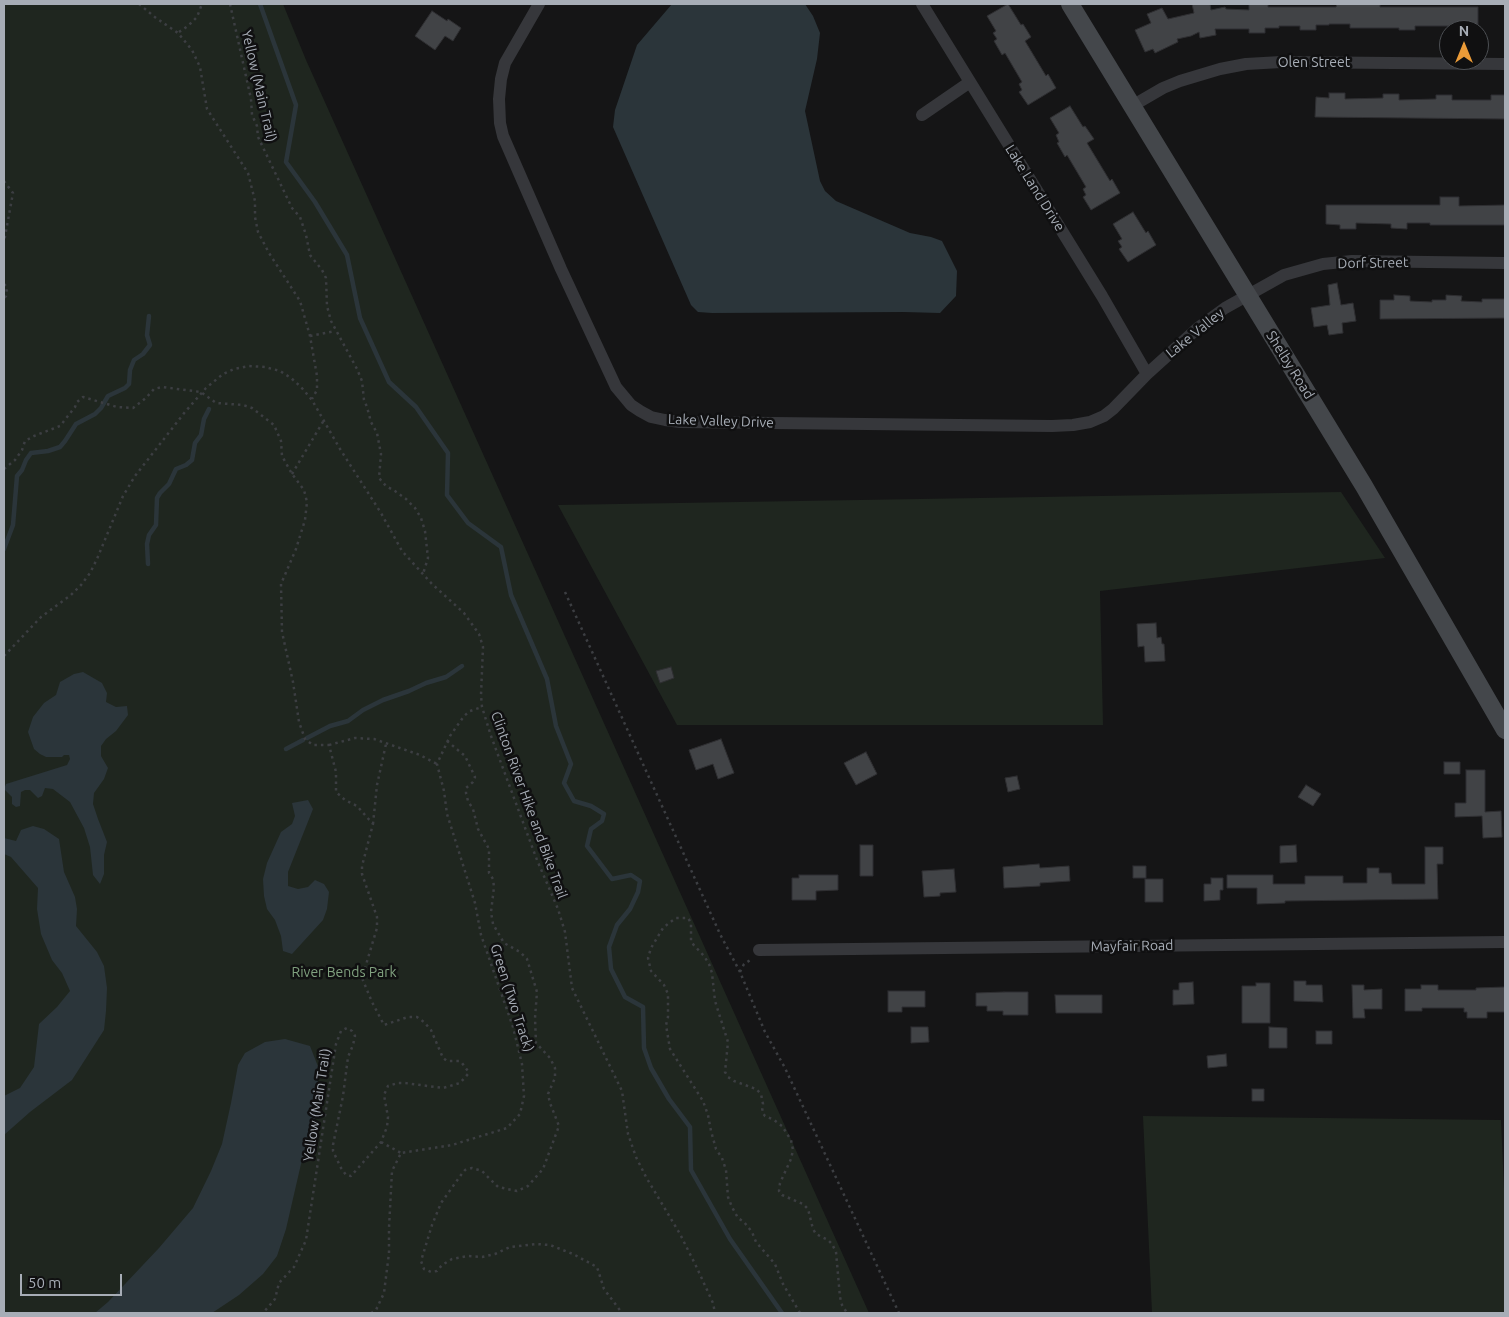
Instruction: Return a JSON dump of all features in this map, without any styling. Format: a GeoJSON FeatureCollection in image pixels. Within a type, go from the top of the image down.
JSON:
{"type":"FeatureCollection","features":[{"type":"Feature","properties":{"kind":"street","name":"Lake Valley Drive"},"geometry":{"type":"LineString","coordinates":[[539,4],[505,62],[500,79],[500,123],[503,136],[561,269],[608,370],[616,386],[631,405],[640,412],[651,417],[680,422],[1073,425],[1090,422],[1104,416],[1147,374]]}},
{"type":"Feature","properties":{"kind":"street","name":"Lake Land Drive"},"geometry":{"type":"LineString","coordinates":[[922,4],[1097,288],[1147,374]]}},
{"type":"Feature","properties":{"kind":"street","name":"Shelby Road"},"geometry":{"type":"LineString","coordinates":[[1070,4],[1364,486],[1505,730]]}},
{"type":"Feature","properties":{"kind":"street","name":"Olen Street"},"geometry":{"type":"LineString","coordinates":[[1132,106],[1162,88],[1180,81],[1212,71],[1246,64],[1281,62],[1505,64]]}},
{"type":"Feature","properties":{"kind":"street"},"geometry":{"type":"LineString","coordinates":[[922,115],[970,82]]}},
{"type":"Feature","properties":{"kind":"street","name":"Dorf Street"},"geometry":{"type":"LineString","coordinates":[[1247,296],[1284,275],[1336,262],[1505,263]]}},
{"type":"Feature","properties":{"kind":"street","name":"Lake Valley"},"geometry":{"type":"LineString","coordinates":[[1147,374],[1199,327],[1225,308],[1247,296]]}},
{"type":"Feature","properties":{"kind":"street","name":"Mayfair Road"},"geometry":{"type":"LineString","coordinates":[[759,950],[1505,942]]}},
{"type":"Feature","properties":{"kind":"path"},"geometry":{"type":"LineString","coordinates":[[139,4],[178,33],[192,50],[200,67],[207,109],[248,173],[256,201],[255,217],[258,232],[269,253],[300,301],[310,336],[317,390],[312,400]]}},
{"type":"Feature","properties":{"kind":"path"},"geometry":{"type":"LineString","coordinates":[[178,33],[197,17],[202,4]]}},
{"type":"Feature","properties":{"kind":"path","name":"Yellow (Main Trail)"},"geometry":{"type":"LineString","coordinates":[[230,4],[252,99],[252,115],[257,126],[258,137],[292,208],[300,217],[310,255],[326,278],[327,306],[335,331],[350,355],[359,375],[364,400],[368,407],[371,422],[377,433],[381,454],[379,478],[386,486],[406,499],[421,518],[425,531],[428,558],[423,574]]}},
{"type":"Feature","properties":{"kind":"path"},"geometry":{"type":"LineString","coordinates":[[4,181],[13,193],[4,242]]}},
{"type":"Feature","properties":{"kind":"path"},"geometry":{"type":"LineString","coordinates":[[4,284],[7,287],[4,298]]}},
{"type":"Feature","properties":{"kind":"path"},"geometry":{"type":"LineString","coordinates":[[310,336],[335,331]]}},
{"type":"Feature","properties":{"kind":"path","name":"Clinton River Hike and Bike Trail"},"geometry":{"type":"LineString","coordinates":[[4,656],[41,617],[71,595],[90,573],[123,496],[135,476],[201,392],[223,374],[234,369],[249,366],[265,367],[280,371],[301,387],[312,400],[402,551],[464,613],[479,634],[483,647],[482,707],[534,852],[560,917],[572,988],[622,1090],[628,1134],[636,1157],[702,1276],[715,1313]]}},
{"type":"Feature","properties":{"kind":"path"},"geometry":{"type":"LineString","coordinates":[[4,469],[15,460],[25,442],[34,436],[60,426],[77,402],[83,397],[117,407],[133,408],[154,389],[162,386],[201,392],[216,403],[243,405],[252,408],[274,425],[281,441],[282,456],[304,490],[307,502],[305,520],[282,584],[282,632],[299,722],[305,739],[313,744],[329,745],[355,738],[374,739],[420,755],[437,764],[447,741],[464,716],[470,711],[482,707]]}},
{"type":"Feature","properties":{"kind":"path"},"geometry":{"type":"LineString","coordinates":[[292,474],[324,420]]}},
{"type":"Feature","properties":{"kind":"path"},"geometry":{"type":"LineString","coordinates":[[564,592],[720,934],[740,972],[765,1032],[785,1068],[899,1313]]}},
{"type":"Feature","properties":{"kind":"path"},"geometry":{"type":"LineString","coordinates":[[447,741],[466,756],[475,777],[473,782],[466,788],[466,793],[473,809],[478,829],[489,848],[489,873],[493,879],[494,887],[492,912],[494,924],[504,943],[520,952],[527,959],[537,992],[536,1043],[550,1058],[555,1068],[555,1078],[548,1094],[559,1126],[543,1169],[528,1186],[518,1191],[498,1187],[482,1171],[472,1168],[465,1170],[441,1203],[421,1261],[424,1269],[431,1272],[437,1271],[442,1265],[452,1259],[468,1256],[482,1257],[495,1254],[510,1247],[536,1244],[550,1245],[573,1254],[597,1267],[604,1289],[622,1313]]}},
{"type":"Feature","properties":{"kind":"path"},"geometry":{"type":"LineString","coordinates":[[373,824],[377,784],[386,744]]}},
{"type":"Feature","properties":{"kind":"path"},"geometry":{"type":"LineString","coordinates":[[329,745],[336,772],[336,792],[345,800],[357,806],[373,824]]}},
{"type":"Feature","properties":{"kind":"path","name":"Green (Two Track)"},"geometry":{"type":"LineString","coordinates":[[401,1154],[452,1146],[506,1128],[520,1114],[524,1096],[522,1064],[513,1027],[481,936],[474,903],[447,814],[444,791],[437,764]]}},
{"type":"Feature","properties":{"kind":"path","name":"Yellow (Main Trail)"},"geometry":{"type":"LineString","coordinates":[[263,1313],[275,1299],[280,1283],[294,1266],[306,1240],[336,1044],[341,1031],[347,1028],[355,1036],[348,1057],[333,1151],[341,1168],[350,1176],[381,1142],[387,1127],[388,1117],[384,1095],[388,1086],[405,1083],[443,1088],[460,1083],[466,1079],[468,1071],[459,1061],[447,1061],[443,1058],[431,1030],[417,1016],[384,1025],[362,978],[377,928],[377,917],[362,874],[362,866],[373,824]]}},
{"type":"Feature","properties":{"kind":"path"},"geometry":{"type":"LineString","coordinates":[[800,1313],[783,1284],[775,1264],[756,1242],[752,1232],[738,1218],[732,1207],[728,1197],[726,1170],[722,1158],[716,1149],[703,1102],[670,1049],[666,1025],[668,1018],[668,994],[664,985],[651,971],[648,958],[651,948],[663,928],[676,918],[688,918],[691,923],[691,942],[704,956],[712,973],[716,1007],[728,1042],[725,1072],[734,1081],[756,1089],[761,1094],[762,1112],[765,1116],[782,1126],[791,1140],[793,1150],[788,1168],[780,1183],[779,1191],[782,1195],[802,1204],[808,1209],[816,1234],[832,1244],[836,1252],[840,1297],[847,1313]]}},
{"type":"Feature","properties":{"kind":"path"},"geometry":{"type":"LineString","coordinates":[[740,972],[744,964],[752,959],[759,950]]}},
{"type":"Feature","properties":{"kind":"path"},"geometry":{"type":"LineString","coordinates":[[736,964],[744,964]]}},
{"type":"Feature","properties":{"kind":"path"},"geometry":{"type":"LineString","coordinates":[[371,1313],[376,1310],[384,1293],[389,1253],[392,1171],[401,1154],[381,1142]]}},
{"type":"Feature","properties":{"kind":"green space","name":"River Bends Park"},"geometry":{"type":"Polygon","coordinates":[[[4,4],[283,4],[306,60],[869,1313],[4,1313],[4,4]]]}},
{"type":"Feature","properties":{"kind":"green space"},"geometry":{"type":"Polygon","coordinates":[[[1341,492],[1385,558],[1100,591],[1103,725],[677,725],[558,505],[1341,492]]]}},
{"type":"Feature","properties":{"kind":"green space"},"geometry":{"type":"Polygon","coordinates":[[[1143,1116],[1501,1120],[1505,1211],[1505,1313],[1152,1313],[1143,1116]]]}},
{"type":"Feature","properties":{"kind":"shaded area"},"geometry":{"type":"Polygon","coordinates":[[[672,4],[805,4],[813,16],[820,33],[817,59],[805,111],[820,181],[825,191],[836,201],[910,233],[942,241],[957,271],[956,296],[940,313],[712,313],[698,312],[691,305],[613,127],[615,110],[637,45],[672,4]]]}},
{"type":"Feature","properties":{"kind":"shaded area"},"geometry":{"type":"Polygon","coordinates":[[[83,672],[102,683],[107,693],[106,702],[116,707],[127,706],[128,715],[101,746],[101,756],[108,768],[104,779],[94,793],[93,804],[107,842],[104,855],[104,874],[100,884],[93,875],[90,847],[84,828],[70,802],[53,789],[45,788],[42,796],[38,798],[30,790],[21,792],[20,806],[16,807],[12,804],[12,797],[4,789],[6,784],[67,765],[70,759],[69,755],[46,757],[34,749],[28,732],[33,717],[44,703],[56,695],[60,682],[74,674],[83,672]]]}},
{"type":"Feature","properties":{"kind":"shaded area"},"geometry":{"type":"Polygon","coordinates":[[[308,800],[313,809],[288,872],[288,886],[298,889],[308,887],[315,880],[324,884],[329,892],[327,909],[323,920],[292,954],[283,951],[281,936],[275,920],[267,909],[263,879],[267,863],[281,832],[292,824],[295,816],[292,803],[308,800]]]}},
{"type":"Feature","properties":{"kind":"shaded area"},"geometry":{"type":"Polygon","coordinates":[[[33,826],[44,829],[59,839],[64,872],[75,897],[77,909],[76,926],[97,952],[104,966],[107,988],[106,1011],[104,1030],[72,1080],[30,1112],[4,1135],[4,1096],[20,1088],[34,1067],[39,1024],[70,991],[62,973],[52,960],[41,934],[37,909],[38,888],[11,857],[4,854],[4,838],[16,841],[21,830],[33,826]]]}},
{"type":"Feature","properties":{"kind":"shaded area"},"geometry":{"type":"Polygon","coordinates":[[[285,1039],[310,1046],[319,1069],[315,1121],[301,1164],[286,1229],[277,1256],[263,1274],[239,1295],[212,1313],[95,1313],[108,1302],[159,1248],[193,1208],[222,1144],[238,1065],[245,1053],[265,1042],[285,1039]]]}},
{"type":"Feature","properties":{"kind":"building"},"geometry":{"type":"Polygon","coordinates":[[[1008,4],[1031,37],[1025,41],[1046,76],[1048,74],[1056,88],[1028,105],[1019,92],[1022,90],[1019,84],[1022,82],[1005,53],[1002,55],[994,41],[997,39],[993,33],[996,31],[987,16],[1008,4]]]}},
{"type":"Feature","properties":{"kind":"building"},"geometry":{"type":"Polygon","coordinates":[[[1192,4],[1210,4],[1211,10],[1225,7],[1226,9],[1249,10],[1249,4],[1268,4],[1268,7],[1336,7],[1337,4],[1380,4],[1380,7],[1478,7],[1478,20],[1439,20],[1439,26],[1415,26],[1415,30],[1399,30],[1399,28],[1350,28],[1350,24],[1316,25],[1316,30],[1300,30],[1300,26],[1279,26],[1279,28],[1265,28],[1265,33],[1249,33],[1249,29],[1215,29],[1216,35],[1200,38],[1199,32],[1177,39],[1178,42],[1155,53],[1153,49],[1145,52],[1135,30],[1151,23],[1147,14],[1162,8],[1168,19],[1194,13],[1192,4]]]}},
{"type":"Feature","properties":{"kind":"building"},"geometry":{"type":"Polygon","coordinates":[[[432,11],[461,28],[453,41],[445,36],[435,50],[415,36],[432,11]]]}},
{"type":"Feature","properties":{"kind":"building"},"geometry":{"type":"Polygon","coordinates":[[[1329,93],[1345,93],[1345,99],[1383,98],[1383,94],[1399,94],[1399,100],[1436,99],[1436,95],[1452,95],[1452,100],[1491,100],[1491,95],[1505,95],[1505,119],[1315,117],[1316,97],[1329,98],[1329,93]]]}},
{"type":"Feature","properties":{"kind":"building"},"geometry":{"type":"Polygon","coordinates":[[[1070,106],[1083,127],[1085,126],[1094,139],[1087,143],[1110,181],[1112,179],[1120,193],[1091,210],[1083,197],[1086,195],[1083,189],[1086,187],[1067,155],[1065,157],[1057,143],[1059,142],[1056,135],[1059,133],[1050,118],[1070,106]]]}},
{"type":"Feature","properties":{"kind":"building"},"geometry":{"type":"Polygon","coordinates":[[[1440,197],[1459,197],[1459,206],[1505,205],[1505,225],[1430,225],[1430,223],[1407,223],[1407,229],[1391,228],[1391,224],[1356,223],[1356,229],[1340,229],[1340,225],[1326,224],[1326,205],[1440,205],[1440,197]]]}},
{"type":"Feature","properties":{"kind":"building"},"geometry":{"type":"Polygon","coordinates":[[[1133,212],[1156,245],[1128,262],[1119,249],[1122,247],[1118,241],[1122,239],[1113,224],[1133,212]]]}},
{"type":"Feature","properties":{"kind":"building"},"geometry":{"type":"Polygon","coordinates":[[[1337,283],[1341,305],[1353,303],[1356,321],[1342,323],[1343,333],[1329,335],[1327,325],[1314,327],[1311,308],[1330,305],[1328,285],[1337,283]]]}},
{"type":"Feature","properties":{"kind":"building"},"geometry":{"type":"Polygon","coordinates":[[[1394,295],[1410,296],[1410,301],[1432,302],[1432,300],[1446,300],[1446,295],[1462,296],[1461,301],[1482,302],[1482,299],[1505,299],[1505,318],[1380,319],[1380,300],[1394,300],[1394,295]]]}},
{"type":"Feature","properties":{"kind":"building"},"geometry":{"type":"Polygon","coordinates":[[[1156,623],[1157,638],[1161,637],[1162,644],[1164,644],[1165,661],[1145,662],[1144,646],[1138,647],[1137,624],[1156,623]]]}},
{"type":"Feature","properties":{"kind":"building"},"geometry":{"type":"Polygon","coordinates":[[[671,667],[674,678],[660,683],[656,671],[671,667]]]}},
{"type":"Feature","properties":{"kind":"building"},"geometry":{"type":"Polygon","coordinates":[[[721,739],[734,773],[718,779],[713,764],[696,770],[689,750],[721,739]]]}},
{"type":"Feature","properties":{"kind":"building"},"geometry":{"type":"Polygon","coordinates":[[[866,752],[877,774],[856,785],[844,763],[866,752]]]}},
{"type":"Feature","properties":{"kind":"building"},"geometry":{"type":"Polygon","coordinates":[[[1444,762],[1460,762],[1460,774],[1444,774],[1444,762]]]}},
{"type":"Feature","properties":{"kind":"building"},"geometry":{"type":"Polygon","coordinates":[[[1466,770],[1485,770],[1485,812],[1501,811],[1502,837],[1483,838],[1482,816],[1455,817],[1455,803],[1466,803],[1466,770]]]}},
{"type":"Feature","properties":{"kind":"building"},"geometry":{"type":"Polygon","coordinates":[[[1017,776],[1020,789],[1008,792],[1005,778],[1017,776]]]}},
{"type":"Feature","properties":{"kind":"building"},"geometry":{"type":"Polygon","coordinates":[[[1306,785],[1321,794],[1313,806],[1298,797],[1306,785]]]}},
{"type":"Feature","properties":{"kind":"building"},"geometry":{"type":"Polygon","coordinates":[[[860,845],[873,845],[873,876],[860,876],[860,845]]]}},
{"type":"Feature","properties":{"kind":"building"},"geometry":{"type":"Polygon","coordinates":[[[1296,845],[1297,862],[1280,863],[1280,846],[1296,845]]]}},
{"type":"Feature","properties":{"kind":"building"},"geometry":{"type":"Polygon","coordinates":[[[1425,847],[1443,847],[1443,864],[1437,864],[1438,899],[1285,901],[1285,903],[1257,904],[1257,888],[1227,888],[1227,875],[1273,875],[1273,884],[1305,884],[1305,876],[1343,876],[1343,883],[1367,883],[1367,868],[1379,868],[1379,873],[1391,873],[1392,884],[1425,884],[1425,847]]]}},
{"type":"Feature","properties":{"kind":"building"},"geometry":{"type":"Polygon","coordinates":[[[1039,864],[1040,868],[1069,866],[1070,881],[1040,883],[1040,886],[1004,888],[1003,867],[1039,864]]]}},
{"type":"Feature","properties":{"kind":"building"},"geometry":{"type":"Polygon","coordinates":[[[1133,866],[1146,866],[1146,878],[1133,878],[1133,866]]]}},
{"type":"Feature","properties":{"kind":"building"},"geometry":{"type":"Polygon","coordinates":[[[954,869],[956,892],[924,897],[922,871],[954,869]]]}},
{"type":"Feature","properties":{"kind":"building"},"geometry":{"type":"Polygon","coordinates":[[[799,875],[838,875],[838,890],[816,891],[816,900],[792,900],[792,878],[799,878],[799,875]]]}},
{"type":"Feature","properties":{"kind":"building"},"geometry":{"type":"Polygon","coordinates":[[[1211,878],[1223,878],[1223,890],[1220,890],[1220,900],[1204,901],[1204,884],[1211,884],[1211,878]]]}},
{"type":"Feature","properties":{"kind":"building"},"geometry":{"type":"Polygon","coordinates":[[[1145,879],[1163,879],[1163,902],[1145,902],[1145,879]]]}},
{"type":"Feature","properties":{"kind":"building"},"geometry":{"type":"Polygon","coordinates":[[[1294,981],[1306,981],[1306,985],[1322,985],[1323,1002],[1294,1001],[1294,981]]]}},
{"type":"Feature","properties":{"kind":"building"},"geometry":{"type":"Polygon","coordinates":[[[1193,982],[1194,1004],[1173,1005],[1173,990],[1179,990],[1179,983],[1193,982]]]}},
{"type":"Feature","properties":{"kind":"building"},"geometry":{"type":"Polygon","coordinates":[[[1256,983],[1270,983],[1270,1023],[1242,1023],[1242,986],[1256,986],[1256,983]]]}},
{"type":"Feature","properties":{"kind":"building"},"geometry":{"type":"Polygon","coordinates":[[[1352,985],[1364,985],[1364,990],[1382,989],[1382,1009],[1364,1009],[1365,1018],[1353,1018],[1352,985]]]}},
{"type":"Feature","properties":{"kind":"building"},"geometry":{"type":"Polygon","coordinates":[[[1421,985],[1438,985],[1438,990],[1476,990],[1476,988],[1505,987],[1505,1012],[1487,1012],[1487,1018],[1467,1018],[1467,1012],[1464,1012],[1464,1008],[1422,1008],[1422,1011],[1405,1011],[1405,989],[1421,989],[1421,985]]]}},
{"type":"Feature","properties":{"kind":"building"},"geometry":{"type":"Polygon","coordinates":[[[888,991],[925,991],[925,1007],[902,1007],[902,1012],[888,1012],[888,991]]]}},
{"type":"Feature","properties":{"kind":"building"},"geometry":{"type":"Polygon","coordinates":[[[1028,992],[1028,1015],[1003,1015],[1003,1011],[987,1011],[987,1006],[976,1006],[976,993],[1028,992]]]}},
{"type":"Feature","properties":{"kind":"building"},"geometry":{"type":"Polygon","coordinates":[[[1055,995],[1102,995],[1102,1013],[1056,1013],[1055,995]]]}},
{"type":"Feature","properties":{"kind":"building"},"geometry":{"type":"Polygon","coordinates":[[[911,1027],[928,1027],[929,1042],[911,1043],[911,1027]]]}},
{"type":"Feature","properties":{"kind":"building"},"geometry":{"type":"Polygon","coordinates":[[[1269,1027],[1287,1028],[1287,1048],[1269,1048],[1269,1027]]]}},
{"type":"Feature","properties":{"kind":"building"},"geometry":{"type":"Polygon","coordinates":[[[1316,1031],[1332,1031],[1332,1044],[1316,1044],[1316,1031]]]}},
{"type":"Feature","properties":{"kind":"building"},"geometry":{"type":"Polygon","coordinates":[[[1226,1054],[1227,1066],[1208,1068],[1207,1056],[1226,1054]]]}},
{"type":"Feature","properties":{"kind":"building"},"geometry":{"type":"Polygon","coordinates":[[[1252,1089],[1264,1089],[1264,1101],[1252,1101],[1252,1089]]]}},
{"type":"Feature","properties":{"kind":"waterway"},"geometry":{"type":"LineString","coordinates":[[260,4],[296,105],[286,162],[315,202],[347,255],[360,318],[389,382],[416,407],[448,453],[447,495],[468,523],[501,547],[511,595],[547,679],[556,726],[571,764],[564,783],[574,801],[591,806],[604,814],[602,821],[591,829],[587,846],[612,879],[631,875],[640,881],[638,892],[630,909],[617,925],[609,947],[611,969],[625,997],[643,1007],[644,1048],[651,1068],[669,1099],[690,1127],[691,1170],[730,1239],[782,1313]]}},
{"type":"Feature","properties":{"kind":"waterway"},"geometry":{"type":"LineString","coordinates":[[4,549],[13,525],[17,476],[26,460],[31,453],[60,447],[76,424],[95,414],[108,396],[129,384],[130,370],[134,360],[143,354],[150,345],[147,335],[149,316]]}},
{"type":"Feature","properties":{"kind":"waterway"},"geometry":{"type":"LineString","coordinates":[[148,564],[147,544],[149,535],[156,525],[157,498],[169,484],[176,469],[192,460],[195,443],[201,435],[204,419],[209,409]]}},
{"type":"Feature","properties":{"kind":"waterway"},"geometry":{"type":"LineString","coordinates":[[307,738],[330,726],[348,721],[363,710],[383,700],[446,677],[462,666]]}},
{"type":"Feature","properties":{"kind":"waterway"},"geometry":{"type":"LineString","coordinates":[[286,749],[303,740]]}}]}
